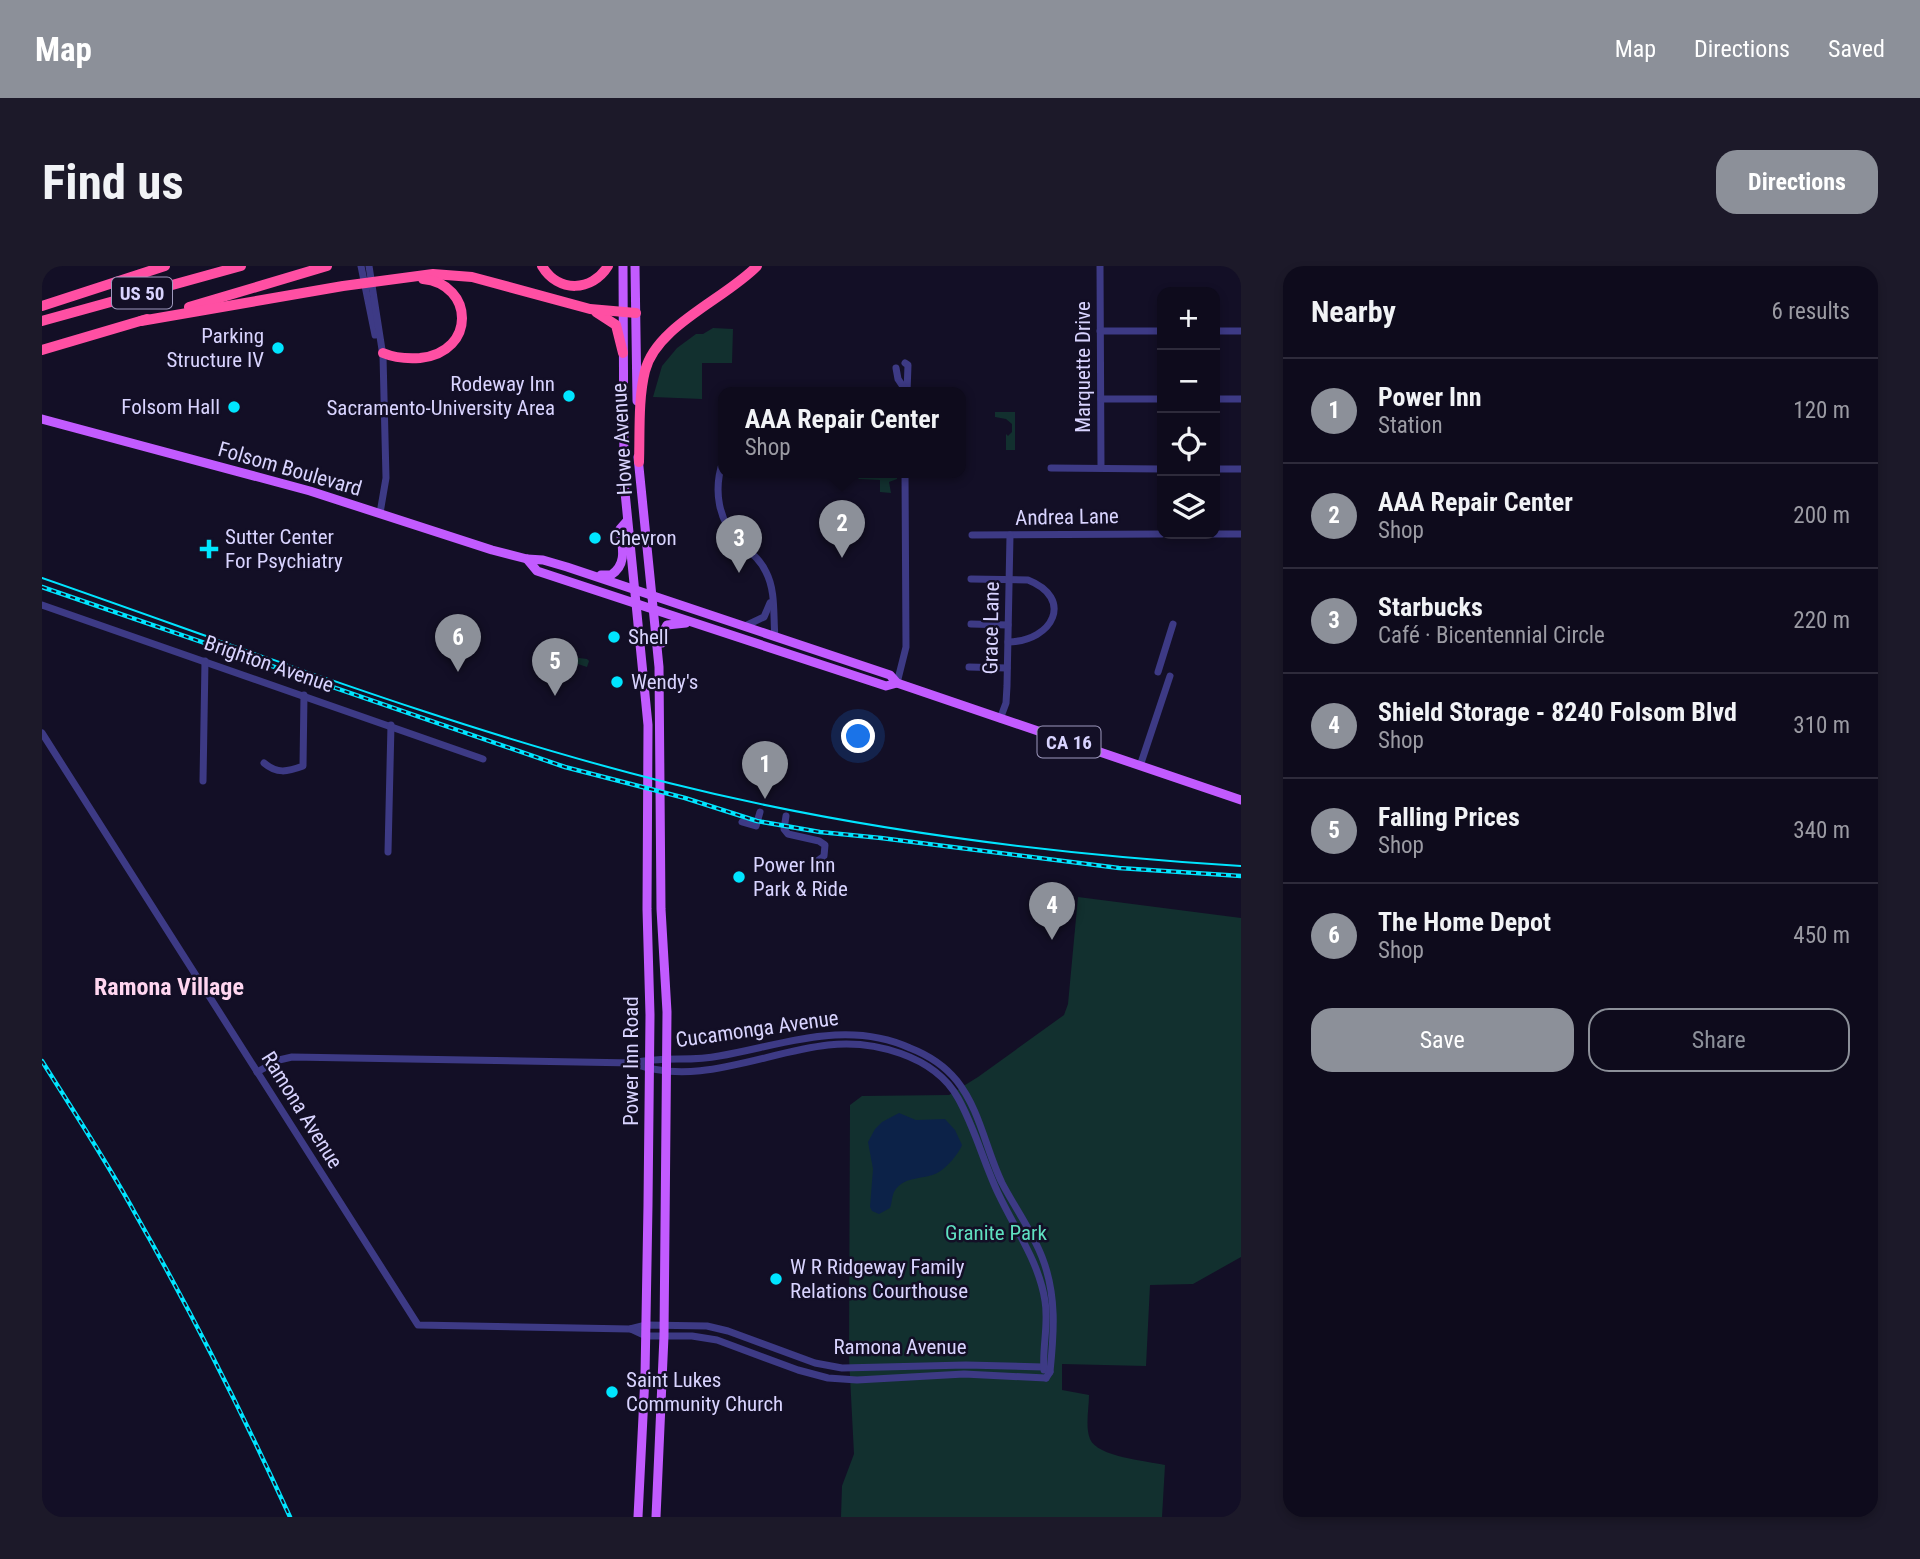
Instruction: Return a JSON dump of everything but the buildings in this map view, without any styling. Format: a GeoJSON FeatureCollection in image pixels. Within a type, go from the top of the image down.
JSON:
{"type":"FeatureCollection","features":[{"type":"Feature","properties":{"kind":"highway"},"geometry":{"type":"LineString","coordinates":[[42,306],[165,266]]}},
{"type":"Feature","properties":{"kind":"highway","name":"US 50"},"geometry":{"type":"LineString","coordinates":[[42,321],[241,266]]}},
{"type":"Feature","properties":{"kind":"highway","name":"US 50"},"geometry":{"type":"LineString","coordinates":[[42,351],[327,266]]}},
{"type":"Feature","properties":{"kind":"highway"},"geometry":{"type":"LineString","coordinates":[[542,266],[556,282],[580,286],[596,281],[608,266]]}},
{"type":"Feature","properties":{"kind":"highway"},"geometry":{"type":"LineString","coordinates":[[639,462],[644,378],[651,354],[671,331],[736,286],[757,266]]}},
{"type":"Feature","properties":{"kind":"highway"},"geometry":{"type":"LineString","coordinates":[[141,321],[343,286],[451,274],[472,277],[590,309],[636,313]]}},
{"type":"Feature","properties":{"kind":"highway"},"geometry":{"type":"LineString","coordinates":[[383,353],[393,358],[431,356],[445,351],[455,342],[462,329],[458,301],[450,290],[435,280],[398,278]]}},
{"type":"Feature","properties":{"kind":"highway"},"geometry":{"type":"LineString","coordinates":[[590,309],[616,325],[622,353]]}},
{"type":"Feature","properties":{"kind":"main road","name":"Howe Avenue"},"geometry":{"type":"LineString","coordinates":[[623,266],[622,449],[636,604]]}},
{"type":"Feature","properties":{"kind":"main road","name":"Howe Avenue"},"geometry":{"type":"LineString","coordinates":[[635,266],[639,462],[653,610]]}},
{"type":"Feature","properties":{"kind":"main road","name":"Folsom Boulevard"},"geometry":{"type":"LineString","coordinates":[[42,419],[281,483],[464,542],[527,559],[543,560],[635,589],[890,675],[897,683],[1000,719],[1241,800]]}},
{"type":"Feature","properties":{"kind":"main road"},"geometry":{"type":"LineString","coordinates":[[589,575],[611,575],[621,566],[623,560],[620,529],[627,521]]}},
{"type":"Feature","properties":{"kind":"main road","name":"Folsom Boulevard"},"geometry":{"type":"LineString","coordinates":[[527,559],[537,571],[653,610],[886,686],[897,683]]}},
{"type":"Feature","properties":{"kind":"main road","name":"Power Inn Road"},"geometry":{"type":"LineString","coordinates":[[636,604],[648,725],[650,1064],[646,1336],[638,1517]]}},
{"type":"Feature","properties":{"kind":"main road","name":"Power Inn Road"},"geometry":{"type":"LineString","coordinates":[[653,610],[659,667],[660,895],[666,981],[667,1064],[664,1336],[656,1517]]}},
{"type":"Feature","properties":{"kind":"main road"},"geometry":{"type":"LineString","coordinates":[[659,667],[663,663],[662,634],[665,627],[671,623],[694,623]]}},
{"type":"Feature","properties":{"kind":"street"},"geometry":{"type":"LineString","coordinates":[[361,266],[382,370]]}},
{"type":"Feature","properties":{"kind":"street"},"geometry":{"type":"LineString","coordinates":[[369,266],[383,353],[386,478],[380,513]]}},
{"type":"Feature","properties":{"kind":"street","name":"Marquette Drive"},"geometry":{"type":"LineString","coordinates":[[1100,266],[1101,468]]}},
{"type":"Feature","properties":{"kind":"street"},"geometry":{"type":"LineString","coordinates":[[1100,331],[1157,331]]}},
{"type":"Feature","properties":{"kind":"street"},"geometry":{"type":"LineString","coordinates":[[1220,331],[1241,331]]}},
{"type":"Feature","properties":{"kind":"street"},"geometry":{"type":"LineString","coordinates":[[905,363],[908,365],[907,387]]}},
{"type":"Feature","properties":{"kind":"street"},"geometry":{"type":"LineString","coordinates":[[904,387],[898,379],[897,371],[907,372]]}},
{"type":"Feature","properties":{"kind":"street"},"geometry":{"type":"LineString","coordinates":[[1101,399],[1157,399]]}},
{"type":"Feature","properties":{"kind":"street"},"geometry":{"type":"LineString","coordinates":[[1220,399],[1241,399]]}},
{"type":"Feature","properties":{"kind":"street"},"geometry":{"type":"LineString","coordinates":[[1051,468],[1157,469]]}},
{"type":"Feature","properties":{"kind":"street"},"geometry":{"type":"LineString","coordinates":[[1220,469],[1241,469]]}},
{"type":"Feature","properties":{"kind":"street"},"geometry":{"type":"LineString","coordinates":[[719,478],[722,515],[734,537],[763,566],[769,578],[775,637]]}},
{"type":"Feature","properties":{"kind":"street"},"geometry":{"type":"LineString","coordinates":[[897,683],[906,652],[905,478]]}},
{"type":"Feature","properties":{"kind":"street","name":"Andrea Lane"},"geometry":{"type":"LineString","coordinates":[[972,535],[1157,534]]}},
{"type":"Feature","properties":{"kind":"street"},"geometry":{"type":"LineString","coordinates":[[1220,534],[1241,534]]}},
{"type":"Feature","properties":{"kind":"street","name":"Grace Lane"},"geometry":{"type":"LineString","coordinates":[[1000,719],[1006,703],[1010,536]]}},
{"type":"Feature","properties":{"kind":"street"},"geometry":{"type":"LineString","coordinates":[[971,579],[1018,579],[1037,583],[1050,596],[1053,613],[1042,633],[1027,640],[1008,642]]}},
{"type":"Feature","properties":{"kind":"street"},"geometry":{"type":"LineString","coordinates":[[743,626],[764,617],[772,596]]}},
{"type":"Feature","properties":{"kind":"street","name":"Brighton Avenue"},"geometry":{"type":"LineString","coordinates":[[42,605],[483,759]]}},
{"type":"Feature","properties":{"kind":"street"},"geometry":{"type":"LineString","coordinates":[[971,624],[1008,625]]}},
{"type":"Feature","properties":{"kind":"street"},"geometry":{"type":"LineString","coordinates":[[1158,672],[1173,624]]}},
{"type":"Feature","properties":{"kind":"street"},"geometry":{"type":"LineString","coordinates":[[203,781],[205,661]]}},
{"type":"Feature","properties":{"kind":"street"},"geometry":{"type":"LineString","coordinates":[[969,667],[1007,668]]}},
{"type":"Feature","properties":{"kind":"street"},"geometry":{"type":"LineString","coordinates":[[1140,766],[1170,676]]}},
{"type":"Feature","properties":{"kind":"street"},"geometry":{"type":"LineString","coordinates":[[264,763],[273,771],[289,771],[303,766],[304,695]]}},
{"type":"Feature","properties":{"kind":"street"},"geometry":{"type":"LineString","coordinates":[[388,852],[391,725]]}},
{"type":"Feature","properties":{"kind":"street","name":"Ramona Avenue"},"geometry":{"type":"LineString","coordinates":[[42,733],[418,1325],[630,1329],[646,1325],[691,1325],[728,1331],[802,1359],[842,1368],[966,1365],[1046,1372]]}},
{"type":"Feature","properties":{"kind":"street"},"geometry":{"type":"LineString","coordinates":[[742,822],[756,825],[760,812]]}},
{"type":"Feature","properties":{"kind":"street"},"geometry":{"type":"LineString","coordinates":[[786,816],[784,830],[788,834],[819,841],[825,845],[824,856],[816,862]]}},
{"type":"Feature","properties":{"kind":"street","name":"Cucamonga Avenue"},"geometry":{"type":"LineString","coordinates":[[257,1072],[279,1060],[292,1058],[635,1063],[720,1068],[815,1047],[839,1045],[871,1046],[914,1059],[950,1085],[958,1098],[988,1171],[1040,1274],[1046,1305],[1046,1372]]}},
{"type":"Feature","properties":{"kind":"street","name":"Ramona Avenue"},"geometry":{"type":"LineString","coordinates":[[630,1329],[646,1336],[717,1340],[798,1370],[828,1378],[857,1380],[1046,1372]]}},
{"type":"Feature","properties":{"kind":"green space"},"geometry":{"type":"Polygon","coordinates":[[[713,328],[733,329],[732,363],[702,363],[702,399],[653,397],[662,366],[677,348],[696,334],[703,334],[713,328]]]}},
{"type":"Feature","properties":{"kind":"green space"},"geometry":{"type":"Polygon","coordinates":[[[995,412],[1015,412],[1015,450],[1006,450],[1006,434],[1008,436],[1012,432],[1012,424],[1006,419],[995,417],[995,412]]]}},
{"type":"Feature","properties":{"kind":"green space"},"geometry":{"type":"Polygon","coordinates":[[[897,478],[889,482],[891,493],[880,492],[880,480],[859,479],[897,478]]]}},
{"type":"Feature","properties":{"kind":"green space"},"geometry":{"type":"Polygon","coordinates":[[[554,656],[589,661],[587,667],[554,656]]]}},
{"type":"Feature","properties":{"kind":"green space","name":"Granite Park"},"geometry":{"type":"Polygon","coordinates":[[[1078,897],[1241,918],[1241,1257],[1193,1284],[1150,1285],[1146,1366],[1062,1364],[1062,1390],[1089,1395],[1088,1429],[1094,1445],[1112,1454],[1165,1465],[1162,1517],[841,1517],[842,1486],[854,1454],[849,1357],[850,1105],[862,1096],[949,1095],[1064,1015],[1068,1004],[1078,897]]]}},
{"type":"Feature","properties":{"kind":"water"},"geometry":{"type":"Polygon","coordinates":[[[899,1113],[916,1120],[945,1119],[955,1130],[962,1145],[951,1162],[939,1172],[902,1183],[893,1194],[890,1208],[879,1214],[870,1207],[873,1169],[868,1142],[882,1122],[899,1113]]]}},
{"type":"Feature","properties":{"kind":"tram line"},"geometry":{"type":"LineString","coordinates":[[42,578],[275,661],[510,739],[739,800],[953,838],[1097,855],[1241,866]]}},
{"type":"Feature","properties":{"kind":"railway"},"geometry":{"type":"LineString","coordinates":[[42,587],[565,767],[685,798],[757,821],[820,832],[1119,868],[1241,876]]}},
{"type":"Feature","properties":{"kind":"railway"},"geometry":{"type":"LineString","coordinates":[[42,1061],[114,1176],[177,1289],[290,1517]]}},
{"type":"Feature","properties":{"kind":"place","name":"Parking Structure IV"},"geometry":{"type":"Point","coordinates":[278,348]}},
{"type":"Feature","properties":{"kind":"place","name":"Rodeway Inn Sacramento-University Area"},"geometry":{"type":"Point","coordinates":[569,396]}},
{"type":"Feature","properties":{"kind":"place","name":"Folsom Hall"},"geometry":{"type":"Point","coordinates":[234,407]}},
{"type":"Feature","properties":{"kind":"place","name":"Chevron"},"geometry":{"type":"Point","coordinates":[595,538]}},
{"type":"Feature","properties":{"kind":"place","name":"Sutter Center For Psychiatry"},"geometry":{"type":"Point","coordinates":[209,549]}},
{"type":"Feature","properties":{"kind":"place","name":"AAA Repair Center"},"geometry":{"type":"Point","coordinates":[842,558]}},
{"type":"Feature","properties":{"kind":"place","name":"Starbucks"},"geometry":{"type":"Point","coordinates":[739,573]}},
{"type":"Feature","properties":{"kind":"place","name":"Shell"},"geometry":{"type":"Point","coordinates":[614,637]}},
{"type":"Feature","properties":{"kind":"place","name":"The Home Depot"},"geometry":{"type":"Point","coordinates":[458,672]}},
{"type":"Feature","properties":{"kind":"place","name":"Wendy's"},"geometry":{"type":"Point","coordinates":[617,682]}},
{"type":"Feature","properties":{"kind":"place","name":"Falling Prices"},"geometry":{"type":"Point","coordinates":[555,696]}},
{"type":"Feature","properties":{"kind":"place","name":"Power Inn"},"geometry":{"type":"Point","coordinates":[765,799]}},
{"type":"Feature","properties":{"kind":"place","name":"Power Inn Park & Ride"},"geometry":{"type":"Point","coordinates":[739,877]}},
{"type":"Feature","properties":{"kind":"place","name":"Shield Storage - 8240 Folsom Blvd"},"geometry":{"type":"Point","coordinates":[1052,940]}},
{"type":"Feature","properties":{"kind":"place","name":"W R Ridgeway Family Relations Courthouse"},"geometry":{"type":"Point","coordinates":[776,1279]}},
{"type":"Feature","properties":{"kind":"place","name":"Saint Lukes Community Church"},"geometry":{"type":"Point","coordinates":[612,1392]}},
{"type":"Feature","properties":{"kind":"district","name":"Ramona Village"},"geometry":{"type":"Point","coordinates":[169,987]}}]}
